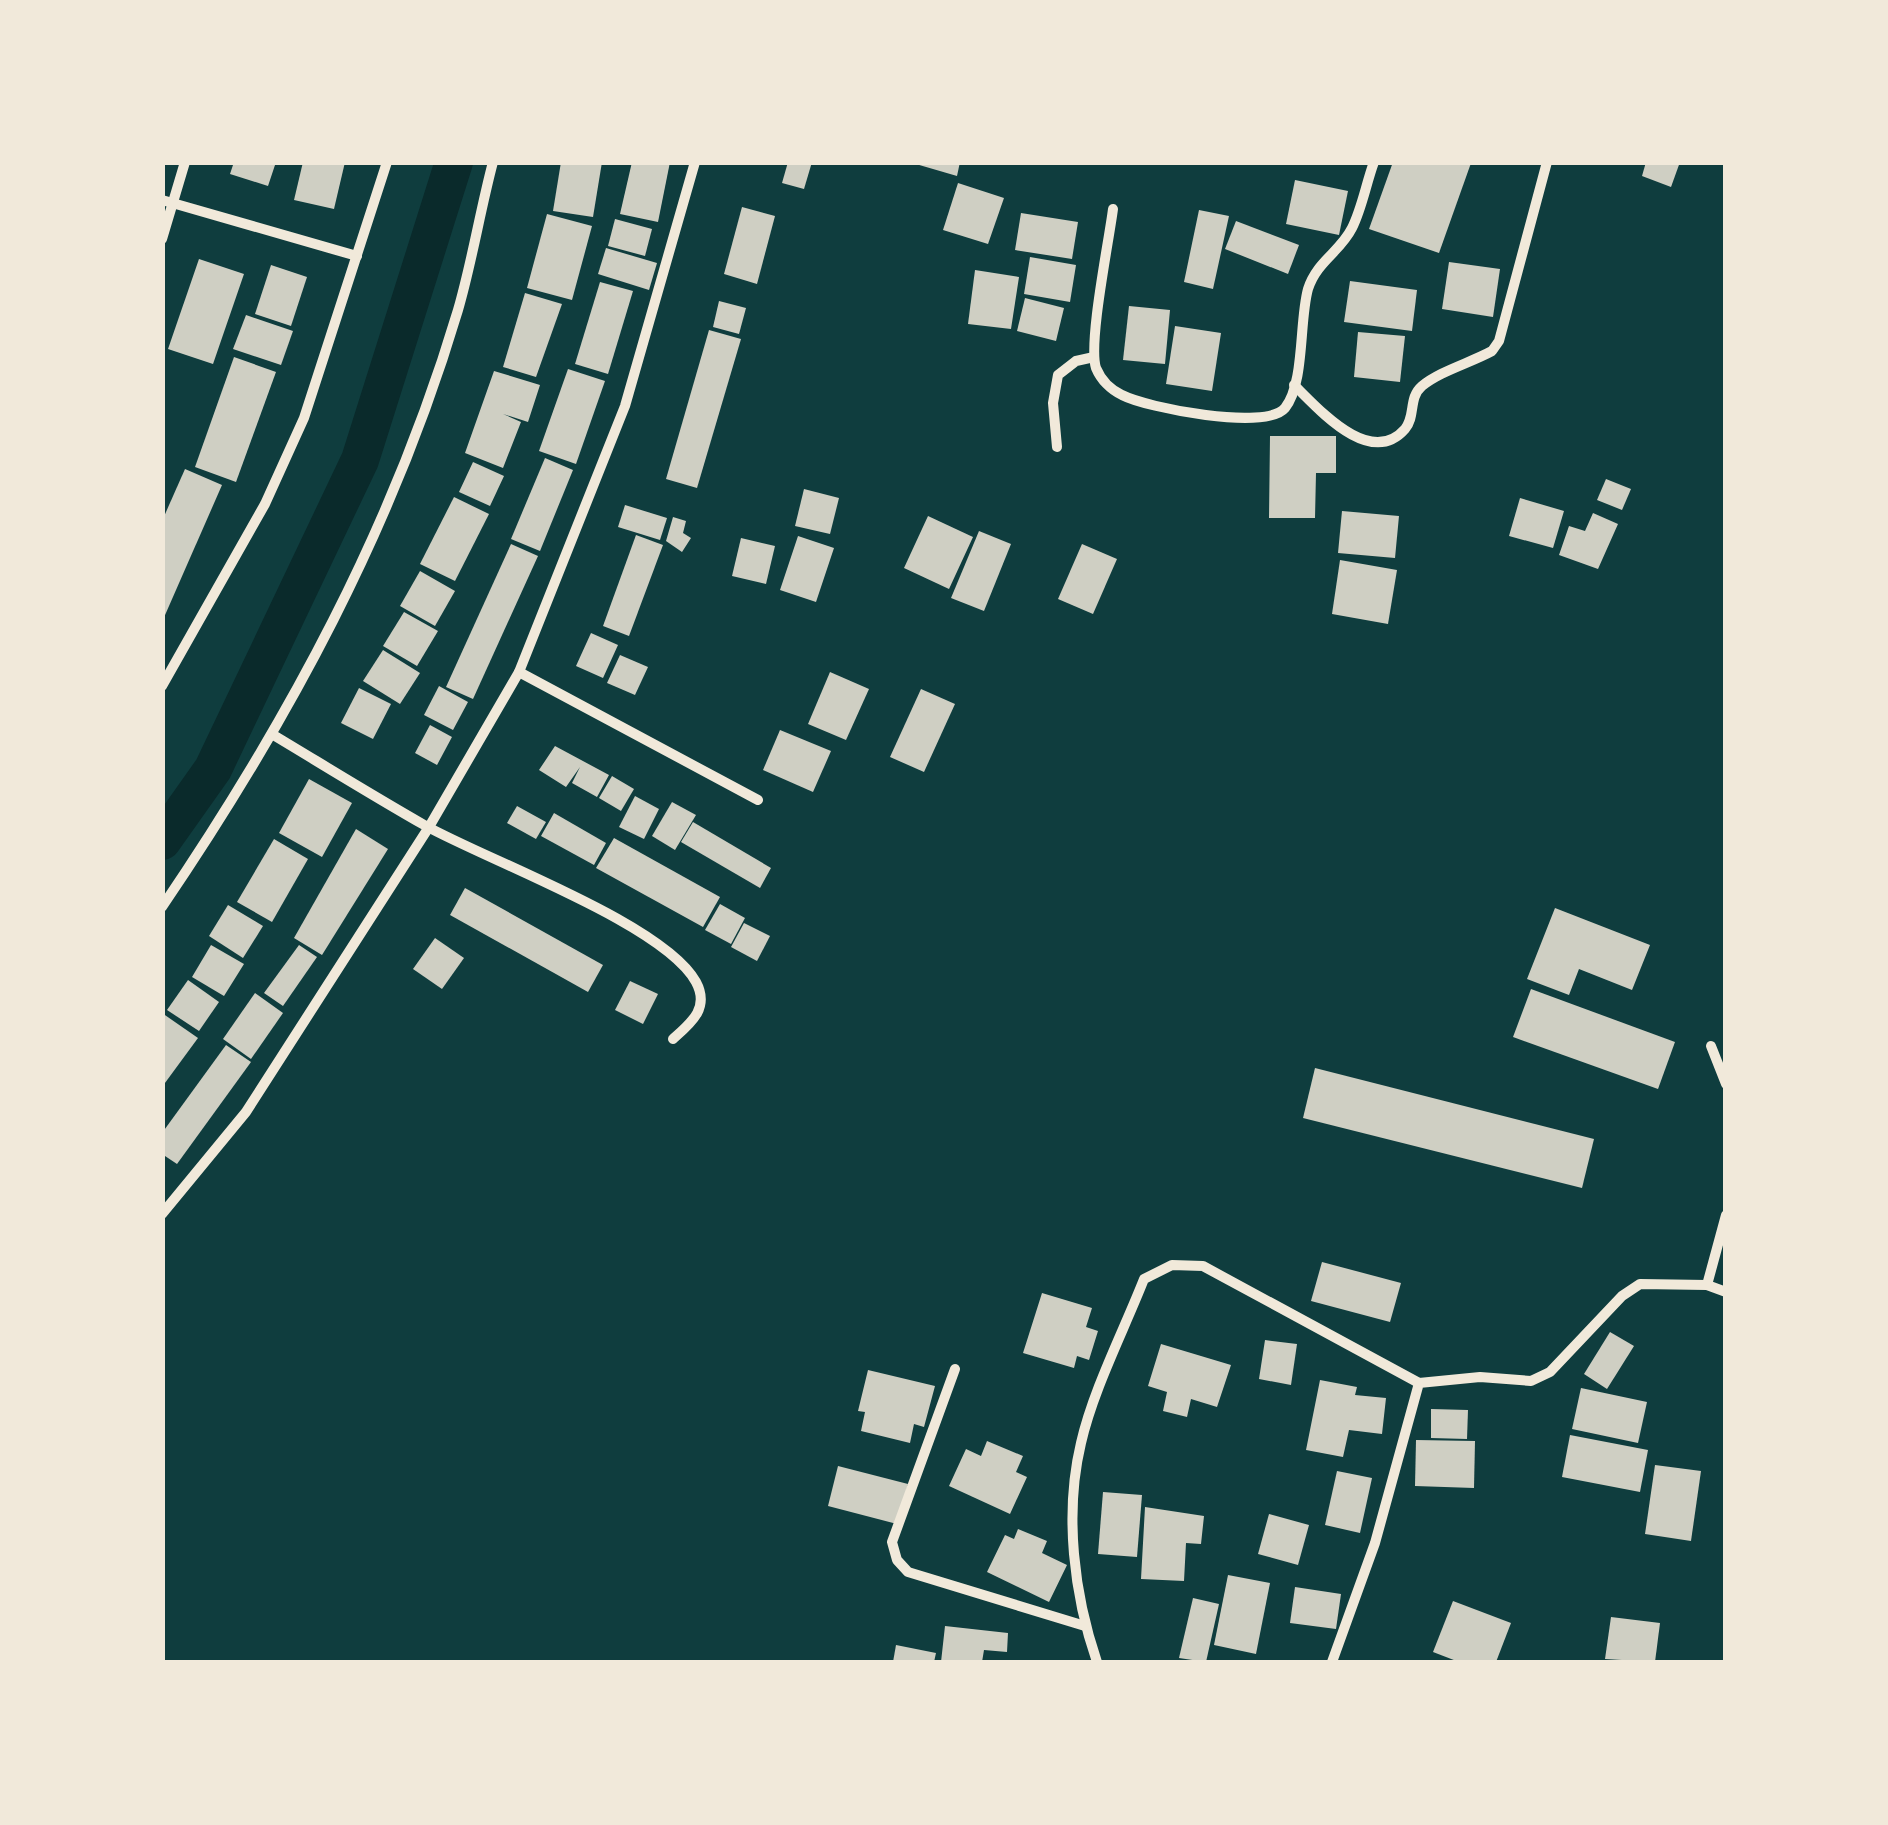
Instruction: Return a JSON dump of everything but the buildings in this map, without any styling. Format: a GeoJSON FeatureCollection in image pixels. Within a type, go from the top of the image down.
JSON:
{"type":"FeatureCollection","features":[{"type":"Feature","properties":{"kind":"street"},"geometry":{"type":"LineString","coordinates":[[162,239],[186,162]]}},
{"type":"Feature","properties":{"kind":"street"},"geometry":{"type":"LineString","coordinates":[[162,686],[266,504],[304,418],[388,162]]}},
{"type":"Feature","properties":{"kind":"street"},"geometry":{"type":"LineString","coordinates":[[162,907],[275,736],[392,497],[458,308],[493,162]]}},
{"type":"Feature","properties":{"kind":"street"},"geometry":{"type":"LineString","coordinates":[[162,1214],[246,1112],[429,827],[519,672],[624,406],[695,162]]}},
{"type":"Feature","properties":{"kind":"street"},"geometry":{"type":"LineString","coordinates":[[1114,209],[1094,357],[1104,382],[1125,397],[1220,417],[1274,416],[1284,410],[1294,385],[1309,286],[1319,264],[1352,230],[1374,162]]}},
{"type":"Feature","properties":{"kind":"street"},"geometry":{"type":"LineString","coordinates":[[1294,385],[1333,424],[1352,436],[1380,441],[1402,432],[1409,422],[1412,399],[1423,385],[1492,351],[1498,341],[1547,162]]}},
{"type":"Feature","properties":{"kind":"street"},"geometry":{"type":"LineString","coordinates":[[162,200],[356,256]]}},
{"type":"Feature","properties":{"kind":"street"},"geometry":{"type":"LineString","coordinates":[[1057,447],[1053,403],[1058,375],[1076,361],[1094,357]]}},
{"type":"Feature","properties":{"kind":"street"},"geometry":{"type":"LineString","coordinates":[[519,672],[758,800]]}},
{"type":"Feature","properties":{"kind":"street"},"geometry":{"type":"LineString","coordinates":[[275,736],[429,827],[604,913],[679,962],[698,986],[702,1002],[697,1018],[674,1039]]}},
{"type":"Feature","properties":{"kind":"street"},"geometry":{"type":"LineString","coordinates":[[1712,1046],[1726,1084]]}},
{"type":"Feature","properties":{"kind":"street"},"geometry":{"type":"LineString","coordinates":[[1706,1285],[1726,1214]]}},
{"type":"Feature","properties":{"kind":"street"},"geometry":{"type":"LineString","coordinates":[[1097,1662],[1085,1626],[1073,1527],[1081,1443],[1144,1278],[1172,1265],[1203,1266],[1419,1383],[1480,1377],[1531,1382],[1550,1372],[1622,1296],[1640,1284],[1706,1285],[1726,1292]]}},
{"type":"Feature","properties":{"kind":"street"},"geometry":{"type":"LineString","coordinates":[[955,1369],[892,1542],[898,1560],[908,1572],[1085,1626]]}},
{"type":"Feature","properties":{"kind":"street"},"geometry":{"type":"LineString","coordinates":[[1332,1662],[1375,1542],[1419,1383]]}},
{"type":"Feature","properties":{"kind":"waterway"},"geometry":{"type":"LineString","coordinates":[[162,841],[213,769],[360,460],[454,162]]}}]}
